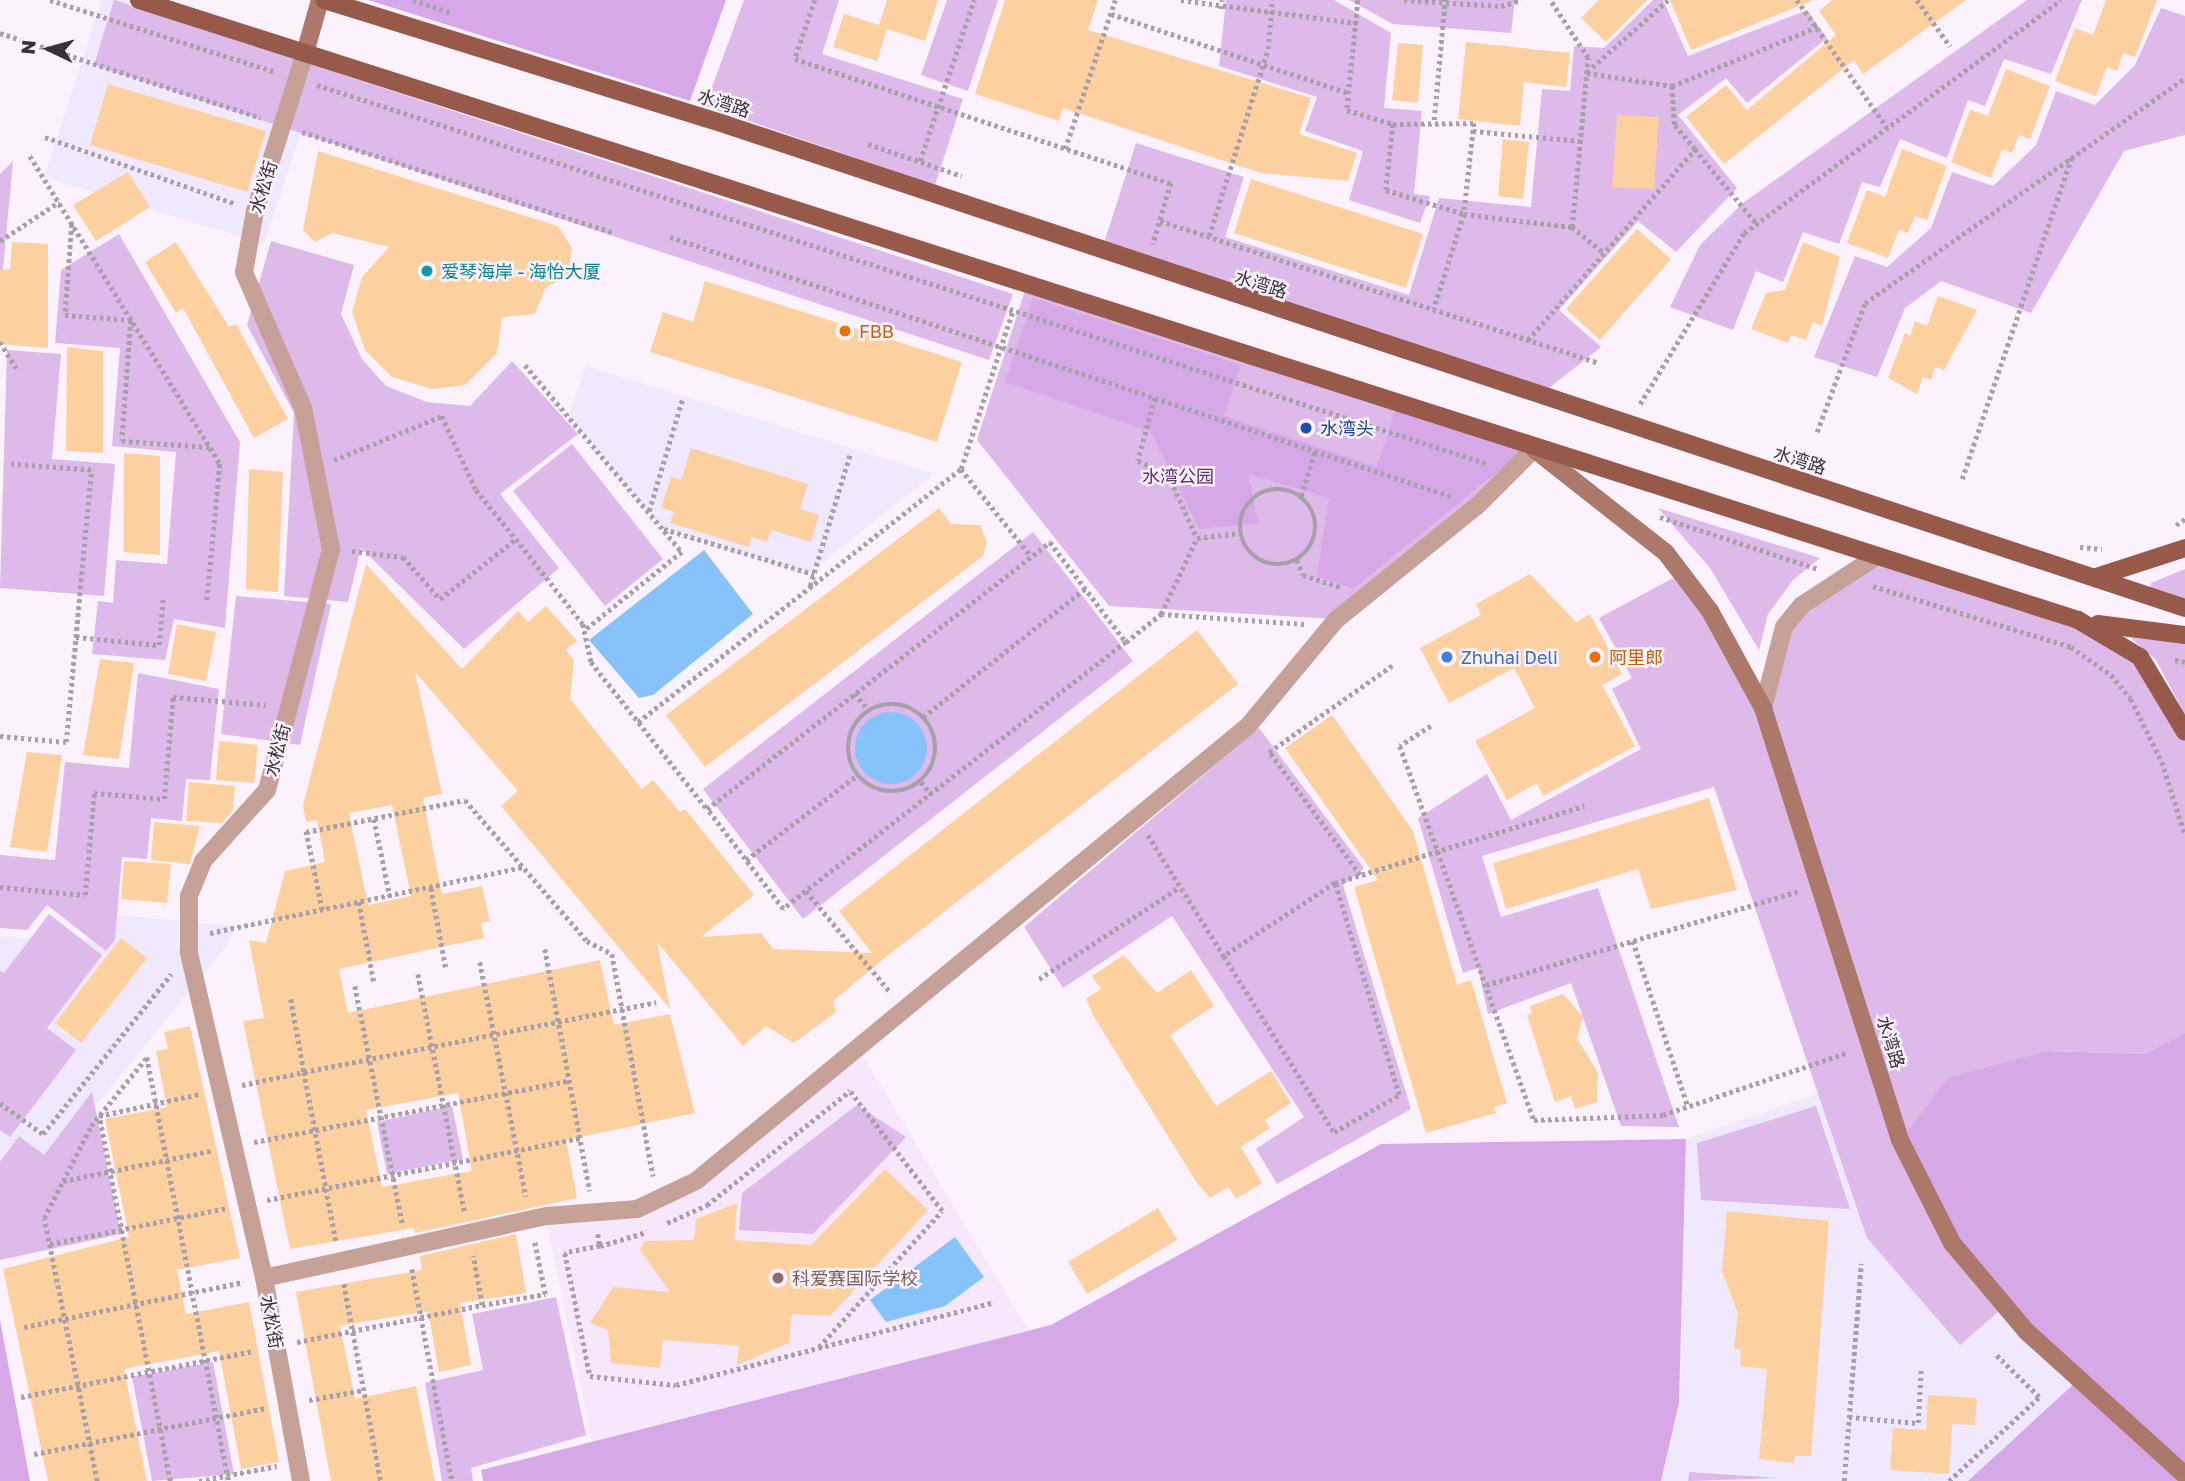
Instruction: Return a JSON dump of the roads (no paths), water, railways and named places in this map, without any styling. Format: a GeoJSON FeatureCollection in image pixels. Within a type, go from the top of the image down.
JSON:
{"type":"FeatureCollection","features":[{"type":"Feature","properties":{"kind":"main road","name":"水湾路"},"geometry":{"type":"LineString","coordinates":[[139,0],[1874,558],[2078,620],[2140,657],[2185,732]]}},
{"type":"Feature","properties":{"kind":"main road","name":"水湾路"},"geometry":{"type":"LineString","coordinates":[[322,0],[912,189],[1145,269],[2185,608]]}},
{"type":"Feature","properties":{"kind":"main road"},"geometry":{"type":"LineString","coordinates":[[2094,577],[2185,548]]}},
{"type":"Feature","properties":{"kind":"main road"},"geometry":{"type":"LineString","coordinates":[[2078,620],[2185,635]]}},
{"type":"Feature","properties":{"kind":"street"},"geometry":{"type":"LineString","coordinates":[[305,53],[322,0]]}},
{"type":"Feature","properties":{"kind":"street","name":"水松街"},"geometry":{"type":"LineString","coordinates":[[301,1481],[264,1278],[189,944],[188,896],[203,861],[267,790],[331,549],[303,408],[244,272],[255,211],[305,53]]}},
{"type":"Feature","properties":{"kind":"street"},"geometry":{"type":"LineString","coordinates":[[264,1278],[530,1220],[637,1209],[696,1181],[1248,726],[1330,626],[1477,506],[1534,449]]}},
{"type":"Feature","properties":{"kind":"street","name":"水湾路"},"geometry":{"type":"LineString","coordinates":[[1534,449],[1666,553],[1710,611],[1763,708],[1900,1140],[1952,1243],[2025,1331],[2185,1475]]}},
{"type":"Feature","properties":{"kind":"street"},"geometry":{"type":"LineString","coordinates":[[1763,708],[1784,627],[1802,605],[1874,558]]}},
{"type":"Feature","properties":{"kind":"water"},"geometry":{"type":"Polygon","coordinates":[[[704,550],[753,614],[653,695],[639,698],[589,640],[704,550]]]}},
{"type":"Feature","properties":{"kind":"water"},"geometry":{"type":"Polygon","coordinates":[[[898,712],[917,722],[925,734],[925,762],[917,774],[905,782],[884,784],[865,774],[857,762],[855,741],[865,722],[877,714],[898,712]]]}},
{"type":"Feature","properties":{"kind":"water"},"geometry":{"type":"Polygon","coordinates":[[[955,1237],[984,1277],[945,1306],[886,1322],[870,1300],[955,1237]]]}},
{"type":"Feature","properties":{"kind":"place","name":"爱琴海岸 - 海怡大厦"},"geometry":{"type":"Point","coordinates":[427,271]}},
{"type":"Feature","properties":{"kind":"place","name":"FBB"},"geometry":{"type":"Point","coordinates":[845,331]}},
{"type":"Feature","properties":{"kind":"place","name":"水湾头"},"geometry":{"type":"Point","coordinates":[1306,428]}},
{"type":"Feature","properties":{"kind":"place","name":"Zhuhai Deli"},"geometry":{"type":"Point","coordinates":[1447,657]}},
{"type":"Feature","properties":{"kind":"place","name":"阿里郎"},"geometry":{"type":"Point","coordinates":[1595,657]}},
{"type":"Feature","properties":{"kind":"place","name":"科爱赛国际学校"},"geometry":{"type":"Point","coordinates":[778,1278]}},
{"type":"Feature","properties":{"kind":"park label","name":"水湾公园"},"geometry":{"type":"Point","coordinates":[1178,476]}}]}
